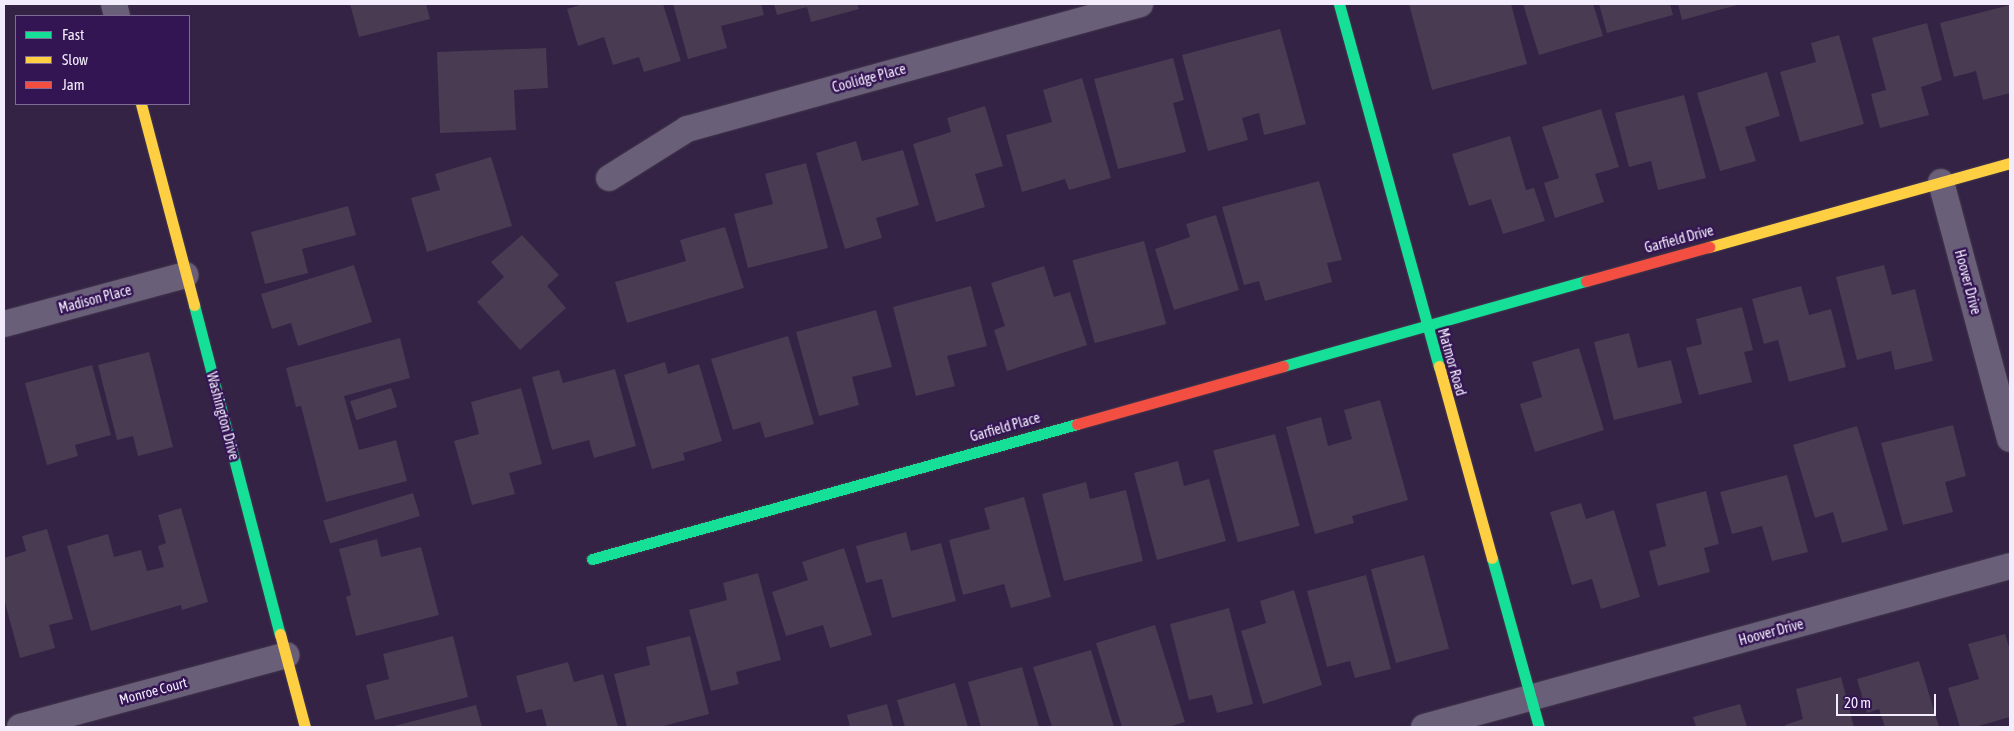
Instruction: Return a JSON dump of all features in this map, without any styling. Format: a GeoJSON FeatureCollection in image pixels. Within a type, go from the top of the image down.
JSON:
{"type":"FeatureCollection","features":[{"type":"Feature","properties":{"kind":"street","name":"Coolidge Place"},"geometry":{"type":"LineString","coordinates":[[609,178],[687,128],[1140,4]]}},
{"type":"Feature","properties":{"kind":"street","name":"Matmor Road"},"geometry":{"type":"LineString","coordinates":[[1339,4],[1539,727]]}},
{"type":"Feature","properties":{"kind":"street","name":"Washington Drive"},"geometry":{"type":"LineString","coordinates":[[141,105],[305,727]]}},
{"type":"Feature","properties":{"kind":"street","name":"Garfield Drive"},"geometry":{"type":"LineString","coordinates":[[1426,324],[2010,164]]}},
{"type":"Feature","properties":{"kind":"street","name":"Hoover Drive"},"geometry":{"type":"LineString","coordinates":[[1941,182],[2010,439]]}},
{"type":"Feature","properties":{"kind":"street","name":"Madison Place"},"geometry":{"type":"LineString","coordinates":[[4,324],[186,275]]}},
{"type":"Feature","properties":{"kind":"street","name":"Garfield Place"},"geometry":{"type":"LineString","coordinates":[[592,559],[1426,324]]}},
{"type":"Feature","properties":{"kind":"street","name":"Hoover Drive"},"geometry":{"type":"LineString","coordinates":[[1424,727],[2010,566]]}},
{"type":"Feature","properties":{"kind":"street","name":"Monroe Court"},"geometry":{"type":"LineString","coordinates":[[20,727],[286,655]]}},
{"type":"Feature","properties":{"kind":"building"},"geometry":{"type":"Polygon","coordinates":[[[350,4],[426,4],[430,19],[359,37],[350,4]]]}},
{"type":"Feature","properties":{"kind":"building"},"geometry":{"type":"Polygon","coordinates":[[[583,4],[663,4],[681,61],[644,72],[639,57],[613,65],[604,37],[578,46],[567,9],[583,4]]]}},
{"type":"Feature","properties":{"kind":"building"},"geometry":{"type":"Polygon","coordinates":[[[673,4],[761,4],[764,15],[721,26],[727,48],[688,59],[673,4]]]}},
{"type":"Feature","properties":{"kind":"building"},"geometry":{"type":"Polygon","coordinates":[[[774,4],[857,4],[859,9],[811,22],[807,7],[777,15],[774,4]]]}},
{"type":"Feature","properties":{"kind":"building"},"geometry":{"type":"Polygon","coordinates":[[[1409,4],[1511,4],[1527,64],[1432,90],[1409,4]]]}},
{"type":"Feature","properties":{"kind":"building"},"geometry":{"type":"Polygon","coordinates":[[[1523,4],[1593,4],[1603,36],[1539,55],[1523,4]]]}},
{"type":"Feature","properties":{"kind":"building"},"geometry":{"type":"Polygon","coordinates":[[[1599,4],[1670,4],[1673,15],[1607,33],[1599,4]]]}},
{"type":"Feature","properties":{"kind":"building"},"geometry":{"type":"Polygon","coordinates":[[[1678,4],[1741,4],[1682,20],[1678,4]]]}},
{"type":"Feature","properties":{"kind":"building"},"geometry":{"type":"Polygon","coordinates":[[[2010,5],[2010,93],[1983,100],[1976,71],[1954,77],[1940,23],[2010,5]]]}},
{"type":"Feature","properties":{"kind":"building"},"geometry":{"type":"Polygon","coordinates":[[[1927,23],[1942,80],[1921,87],[1929,115],[1880,128],[1871,94],[1886,90],[1872,38],[1927,23]]]}},
{"type":"Feature","properties":{"kind":"building"},"geometry":{"type":"Polygon","coordinates":[[[1280,29],[1306,124],[1264,135],[1259,113],[1242,118],[1248,140],[1208,151],[1182,55],[1280,29]]]}},
{"type":"Feature","properties":{"kind":"building"},"geometry":{"type":"Polygon","coordinates":[[[1839,35],[1864,124],[1800,142],[1780,72],[1816,62],[1811,43],[1839,35]]]}},
{"type":"Feature","properties":{"kind":"building"},"geometry":{"type":"Polygon","coordinates":[[[546,48],[548,88],[514,90],[516,130],[440,133],[437,52],[546,48]]]}},
{"type":"Feature","properties":{"kind":"building"},"geometry":{"type":"Polygon","coordinates":[[[1173,58],[1184,100],[1173,103],[1186,152],[1118,169],[1094,79],[1173,58]]]}},
{"type":"Feature","properties":{"kind":"building"},"geometry":{"type":"Polygon","coordinates":[[[1767,72],[1780,116],[1745,127],[1756,161],[1720,171],[1697,93],[1767,72]]]}},
{"type":"Feature","properties":{"kind":"building"},"geometry":{"type":"Polygon","coordinates":[[[1082,78],[1111,178],[1069,190],[1065,179],[1022,192],[1006,135],[1052,122],[1043,90],[1082,78]]]}},
{"type":"Feature","properties":{"kind":"building"},"geometry":{"type":"Polygon","coordinates":[[[1684,95],[1706,178],[1658,190],[1651,161],[1629,167],[1615,113],[1684,95]]]}},
{"type":"Feature","properties":{"kind":"building"},"geometry":{"type":"Polygon","coordinates":[[[985,106],[1003,166],[975,174],[985,207],[936,222],[913,144],[951,132],[947,118],[985,106]]]}},
{"type":"Feature","properties":{"kind":"building"},"geometry":{"type":"Polygon","coordinates":[[[1601,109],[1619,167],[1595,174],[1604,202],[1555,218],[1544,183],[1559,178],[1542,127],[1601,109]]]}},
{"type":"Feature","properties":{"kind":"building"},"geometry":{"type":"Polygon","coordinates":[[[1510,136],[1526,190],[1534,188],[1545,221],[1503,234],[1491,199],[1469,206],[1452,154],[1510,136]]]}},
{"type":"Feature","properties":{"kind":"building"},"geometry":{"type":"Polygon","coordinates":[[[856,141],[862,161],[903,150],[919,205],[876,218],[882,238],[845,249],[816,153],[856,141]]]}},
{"type":"Feature","properties":{"kind":"building"},"geometry":{"type":"Polygon","coordinates":[[[491,157],[512,226],[427,252],[411,198],[440,190],[435,174],[491,157]]]}},
{"type":"Feature","properties":{"kind":"building"},"geometry":{"type":"Polygon","coordinates":[[[806,163],[828,248],[748,268],[734,214],[773,204],[765,174],[806,163]]]}},
{"type":"Feature","properties":{"kind":"building"},"geometry":{"type":"Polygon","coordinates":[[[1319,181],[1342,260],[1327,263],[1332,282],[1265,301],[1259,281],[1244,285],[1222,207],[1319,181]]]}},
{"type":"Feature","properties":{"kind":"building"},"geometry":{"type":"Polygon","coordinates":[[[348,206],[356,235],[302,249],[308,273],[265,284],[251,232],[348,206]]]}},
{"type":"Feature","properties":{"kind":"building"},"geometry":{"type":"Polygon","coordinates":[[[1216,215],[1239,290],[1174,310],[1155,249],[1190,237],[1186,224],[1216,215]]]}},
{"type":"Feature","properties":{"kind":"building"},"geometry":{"type":"Polygon","coordinates":[[[725,227],[744,288],[627,323],[615,282],[686,261],[680,240],[725,227]]]}},
{"type":"Feature","properties":{"kind":"building"},"geometry":{"type":"Polygon","coordinates":[[[522,235],[559,275],[547,286],[566,308],[520,350],[477,302],[504,277],[491,262],[522,235]]]}},
{"type":"Feature","properties":{"kind":"building"},"geometry":{"type":"Polygon","coordinates":[[[1144,241],[1166,324],[1095,343],[1073,260],[1144,241]]]}},
{"type":"Feature","properties":{"kind":"building"},"geometry":{"type":"Polygon","coordinates":[[[354,265],[372,322],[298,346],[291,323],[272,329],[261,294],[354,265]]]}},
{"type":"Feature","properties":{"kind":"building"},"geometry":{"type":"Polygon","coordinates":[[[1884,265],[1892,295],[1915,289],[1933,361],[1895,370],[1891,351],[1857,360],[1836,277],[1884,265]]]}},
{"type":"Feature","properties":{"kind":"building"},"geometry":{"type":"Polygon","coordinates":[[[1044,266],[1054,297],[1070,292],[1087,345],[1007,371],[994,330],[1005,326],[991,283],[1044,266]]]}},
{"type":"Feature","properties":{"kind":"building"},"geometry":{"type":"Polygon","coordinates":[[[971,286],[987,346],[947,356],[955,386],[916,396],[893,307],[971,286]]]}},
{"type":"Feature","properties":{"kind":"building"},"geometry":{"type":"Polygon","coordinates":[[[1801,286],[1809,315],[1831,309],[1846,367],[1789,382],[1778,340],[1764,344],[1752,299],[1801,286]]]}},
{"type":"Feature","properties":{"kind":"building"},"geometry":{"type":"Polygon","coordinates":[[[1742,307],[1753,350],[1744,352],[1752,382],[1699,395],[1686,348],[1702,344],[1696,319],[1742,307]]]}},
{"type":"Feature","properties":{"kind":"building"},"geometry":{"type":"Polygon","coordinates":[[[876,310],[892,367],[852,377],[859,405],[819,416],[796,332],[876,310]]]}},
{"type":"Feature","properties":{"kind":"building"},"geometry":{"type":"Polygon","coordinates":[[[1629,333],[1638,368],[1671,360],[1682,403],[1614,420],[1594,342],[1629,333]]]}},
{"type":"Feature","properties":{"kind":"building"},"geometry":{"type":"Polygon","coordinates":[[[788,336],[814,424],[765,438],[760,422],[733,430],[711,359],[788,336]]]}},
{"type":"Feature","properties":{"kind":"building"},"geometry":{"type":"Polygon","coordinates":[[[400,338],[410,378],[344,396],[359,450],[396,440],[407,481],[326,502],[301,406],[296,407],[286,368],[400,338]]]}},
{"type":"Feature","properties":{"kind":"building"},"geometry":{"type":"Polygon","coordinates":[[[1579,348],[1604,430],[1535,452],[1520,404],[1542,397],[1532,362],[1579,348]]]}},
{"type":"Feature","properties":{"kind":"building"},"geometry":{"type":"Polygon","coordinates":[[[149,352],[173,447],[138,456],[133,436],[117,440],[98,365],[149,352]]]}},
{"type":"Feature","properties":{"kind":"building"},"geometry":{"type":"Polygon","coordinates":[[[665,362],[668,374],[699,364],[722,441],[683,453],[685,460],[652,469],[624,375],[665,362]]]}},
{"type":"Feature","properties":{"kind":"building"},"geometry":{"type":"Polygon","coordinates":[[[92,365],[111,435],[75,445],[78,456],[47,465],[25,383],[92,365]]]}},
{"type":"Feature","properties":{"kind":"building"},"geometry":{"type":"Polygon","coordinates":[[[615,369],[636,446],[594,458],[589,440],[552,450],[532,377],[559,370],[563,383],[615,369]]]}},
{"type":"Feature","properties":{"kind":"building"},"geometry":{"type":"Polygon","coordinates":[[[391,388],[397,407],[356,420],[350,401],[391,388]]]}},
{"type":"Feature","properties":{"kind":"building"},"geometry":{"type":"Polygon","coordinates":[[[521,388],[542,464],[509,473],[515,494],[472,505],[454,441],[479,434],[471,402],[521,388]]]}},
{"type":"Feature","properties":{"kind":"building"},"geometry":{"type":"Polygon","coordinates":[[[1380,400],[1408,500],[1352,516],[1354,523],[1315,534],[1286,427],[1321,417],[1328,446],[1352,439],[1344,410],[1380,400]]]}},
{"type":"Feature","properties":{"kind":"building"},"geometry":{"type":"Polygon","coordinates":[[[1953,425],[1966,476],[1945,482],[1953,512],[1903,525],[1881,443],[1953,425]]]}},
{"type":"Feature","properties":{"kind":"building"},"geometry":{"type":"Polygon","coordinates":[[[1857,426],[1888,530],[1842,543],[1833,512],[1815,518],[1793,445],[1857,426]]]}},
{"type":"Feature","properties":{"kind":"building"},"geometry":{"type":"Polygon","coordinates":[[[1275,434],[1300,526],[1238,542],[1213,451],[1275,434]]]}},
{"type":"Feature","properties":{"kind":"building"},"geometry":{"type":"Polygon","coordinates":[[[1178,461],[1184,486],[1209,479],[1226,541],[1157,560],[1134,473],[1178,461]]]}},
{"type":"Feature","properties":{"kind":"building"},"geometry":{"type":"Polygon","coordinates":[[[1787,475],[1808,552],[1772,561],[1762,526],[1732,534],[1720,492],[1787,475]]]}},
{"type":"Feature","properties":{"kind":"building"},"geometry":{"type":"Polygon","coordinates":[[[1086,482],[1090,499],[1126,490],[1143,561],[1064,581],[1042,494],[1086,482]]]}},
{"type":"Feature","properties":{"kind":"building"},"geometry":{"type":"Polygon","coordinates":[[[1706,491],[1719,544],[1704,548],[1710,572],[1658,586],[1649,551],[1666,546],[1656,504],[1706,491]]]}},
{"type":"Feature","properties":{"kind":"building"},"geometry":{"type":"Polygon","coordinates":[[[413,493],[420,516],[330,543],[323,520],[413,493]]]}},
{"type":"Feature","properties":{"kind":"building"},"geometry":{"type":"Polygon","coordinates":[[[1024,497],[1051,597],[1011,608],[1004,584],[963,595],[949,540],[990,529],[984,508],[1024,497]]]}},
{"type":"Feature","properties":{"kind":"building"},"geometry":{"type":"Polygon","coordinates":[[[1581,503],[1586,519],[1614,510],[1640,597],[1601,609],[1592,579],[1572,585],[1550,512],[1581,503]]]}},
{"type":"Feature","properties":{"kind":"building"},"geometry":{"type":"Polygon","coordinates":[[[181,508],[208,602],[182,610],[181,605],[91,631],[67,546],[108,534],[114,557],[141,550],[147,571],[164,567],[158,546],[166,543],[158,515],[181,508]]]}},
{"type":"Feature","properties":{"kind":"building"},"geometry":{"type":"Polygon","coordinates":[[[47,529],[73,619],[49,625],[55,648],[20,658],[4,599],[4,558],[26,551],[22,536],[47,529]]]}},
{"type":"Feature","properties":{"kind":"building"},"geometry":{"type":"Polygon","coordinates":[[[906,532],[911,551],[941,543],[956,601],[892,618],[882,579],[866,583],[856,546],[906,532]]]}},
{"type":"Feature","properties":{"kind":"building"},"geometry":{"type":"Polygon","coordinates":[[[377,539],[381,557],[421,547],[439,615],[356,636],[346,597],[351,595],[339,549],[377,539]]]}},
{"type":"Feature","properties":{"kind":"building"},"geometry":{"type":"Polygon","coordinates":[[[844,548],[872,635],[830,648],[823,625],[786,636],[772,592],[808,580],[802,562],[844,548]]]}},
{"type":"Feature","properties":{"kind":"building"},"geometry":{"type":"Polygon","coordinates":[[[1424,555],[1449,649],[1396,663],[1371,569],[1424,555]]]}},
{"type":"Feature","properties":{"kind":"building"},"geometry":{"type":"Polygon","coordinates":[[[758,573],[781,660],[736,672],[739,684],[711,691],[689,610],[727,600],[723,583],[758,573]]]}},
{"type":"Feature","properties":{"kind":"building"},"geometry":{"type":"Polygon","coordinates":[[[1366,575],[1391,669],[1355,678],[1350,661],[1327,667],[1307,591],[1366,575]]]}},
{"type":"Feature","properties":{"kind":"building"},"geometry":{"type":"Polygon","coordinates":[[[1294,590],[1322,685],[1263,704],[1241,631],[1266,623],[1260,601],[1294,590]]]}},
{"type":"Feature","properties":{"kind":"building"},"geometry":{"type":"Polygon","coordinates":[[[1229,608],[1253,704],[1217,713],[1212,695],[1189,700],[1170,624],[1229,608]]]}},
{"type":"Feature","properties":{"kind":"building"},"geometry":{"type":"Polygon","coordinates":[[[1155,625],[1185,722],[1168,727],[1122,727],[1096,643],[1155,625]]]}},
{"type":"Feature","properties":{"kind":"building"},"geometry":{"type":"Polygon","coordinates":[[[2005,634],[2010,650],[2010,717],[1975,727],[1960,727],[1948,688],[1979,679],[1968,644],[2005,634]]]}},
{"type":"Feature","properties":{"kind":"building"},"geometry":{"type":"Polygon","coordinates":[[[453,636],[468,697],[375,720],[366,685],[389,679],[383,654],[453,636]]]}},
{"type":"Feature","properties":{"kind":"building"},"geometry":{"type":"Polygon","coordinates":[[[690,636],[709,714],[660,727],[627,727],[614,674],[650,665],[646,647],[690,636]]]}},
{"type":"Feature","properties":{"kind":"building"},"geometry":{"type":"Polygon","coordinates":[[[1091,650],[1114,727],[1052,727],[1033,667],[1091,650]]]}},
{"type":"Feature","properties":{"kind":"building"},"geometry":{"type":"Polygon","coordinates":[[[1919,661],[1939,727],[1885,727],[1879,709],[1867,713],[1857,679],[1919,661]]]}},
{"type":"Feature","properties":{"kind":"building"},"geometry":{"type":"Polygon","coordinates":[[[568,662],[574,682],[603,674],[618,727],[547,727],[542,709],[526,713],[516,676],[568,662]]]}},
{"type":"Feature","properties":{"kind":"building"},"geometry":{"type":"Polygon","coordinates":[[[1022,667],[1039,727],[981,727],[968,682],[1022,667]]]}},
{"type":"Feature","properties":{"kind":"building"},"geometry":{"type":"Polygon","coordinates":[[[1841,677],[1854,727],[1786,727],[1785,725],[1803,719],[1796,689],[1841,677]]]}},
{"type":"Feature","properties":{"kind":"building"},"geometry":{"type":"Polygon","coordinates":[[[955,683],[968,727],[905,727],[897,700],[955,683]]]}},
{"type":"Feature","properties":{"kind":"building"},"geometry":{"type":"Polygon","coordinates":[[[887,704],[893,727],[850,727],[847,715],[887,704]]]}},
{"type":"Feature","properties":{"kind":"building"},"geometry":{"type":"Polygon","coordinates":[[[1740,704],[1747,727],[1696,727],[1693,717],[1740,704]]]}},
{"type":"Feature","properties":{"kind":"building"},"geometry":{"type":"Polygon","coordinates":[[[476,705],[482,727],[390,727],[476,705]]]}},
{"type":"Feature","properties":{"kind":"traffic: fast"},"geometry":{"type":"LineString","coordinates":[[1339,4],[1439,366]]}},
{"type":"Feature","properties":{"kind":"traffic: fast"},"geometry":{"type":"LineString","coordinates":[[1283,366],[1586,281]]}},
{"type":"Feature","properties":{"kind":"traffic: fast"},"geometry":{"type":"LineString","coordinates":[[194,305],[280,634]]}},
{"type":"Feature","properties":{"kind":"traffic: fast"},"geometry":{"type":"LineString","coordinates":[[592,559],[1077,424]]}},
{"type":"Feature","properties":{"kind":"traffic: fast"},"geometry":{"type":"LineString","coordinates":[[1492,558],[1539,727]]}},
{"type":"Feature","properties":{"kind":"traffic: slow"},"geometry":{"type":"LineString","coordinates":[[141,105],[194,305]]}},
{"type":"Feature","properties":{"kind":"traffic: slow"},"geometry":{"type":"LineString","coordinates":[[1709,247],[2010,163]]}},
{"type":"Feature","properties":{"kind":"traffic: slow"},"geometry":{"type":"LineString","coordinates":[[1439,366],[1492,558]]}},
{"type":"Feature","properties":{"kind":"traffic: slow"},"geometry":{"type":"LineString","coordinates":[[280,634],[305,727]]}},
{"type":"Feature","properties":{"kind":"traffic: jam"},"geometry":{"type":"LineString","coordinates":[[1586,281],[1709,247]]}},
{"type":"Feature","properties":{"kind":"traffic: jam"},"geometry":{"type":"LineString","coordinates":[[1077,424],[1283,366]]}}]}
